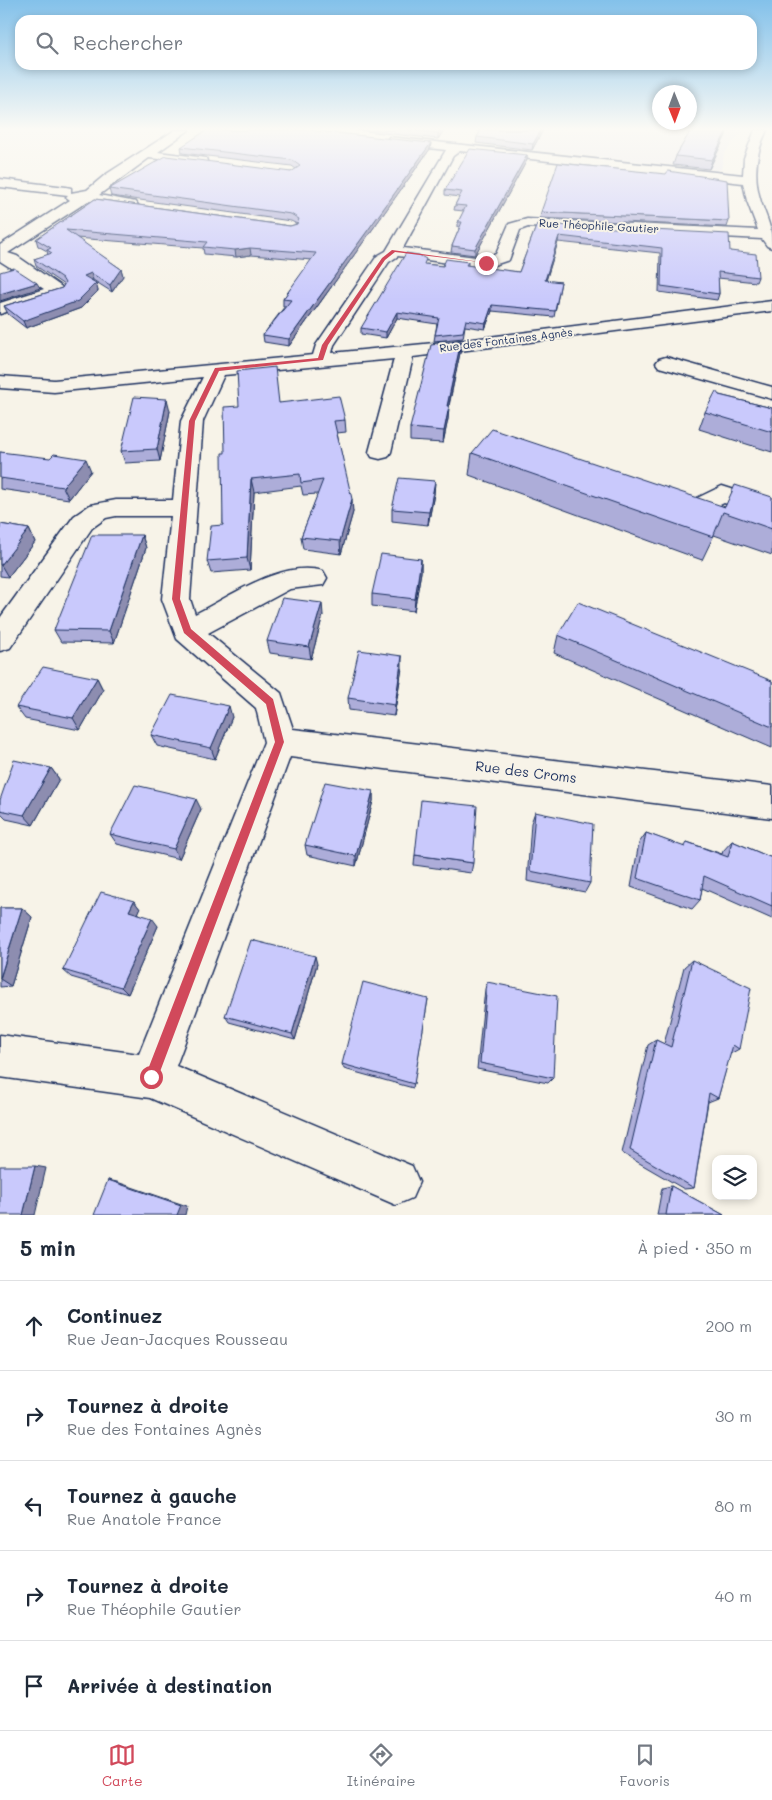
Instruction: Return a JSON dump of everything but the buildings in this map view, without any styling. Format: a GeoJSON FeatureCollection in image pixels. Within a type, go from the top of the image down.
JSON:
{"type":"FeatureCollection","features":[{"type":"Feature","properties":{"kind":"street"},"geometry":{"type":"LineString","coordinates":[[30,187],[80,193],[145,206]]}},
{"type":"Feature","properties":{"kind":"street"},"geometry":{"type":"LineString","coordinates":[[0,252],[45,220],[66,202],[93,187]]}},
{"type":"Feature","properties":{"kind":"street"},"geometry":{"type":"LineString","coordinates":[[321,359],[325,345],[383,259],[394,251],[430,187]]}},
{"type":"Feature","properties":{"kind":"street"},"geometry":{"type":"LineString","coordinates":[[751,187],[753,205],[770,239]]}},
{"type":"Feature","properties":{"kind":"street","name":"Rue Théophile Gautier"},"geometry":{"type":"LineString","coordinates":[[394,251],[486,263],[504,257],[514,227],[527,223],[770,239]]}},
{"type":"Feature","properties":{"kind":"street"},"geometry":{"type":"LineString","coordinates":[[0,256],[11,258],[57,290],[0,309]]}},
{"type":"Feature","properties":{"kind":"street","name":"Rue des Fontaines Agnès"},"geometry":{"type":"LineString","coordinates":[[0,382],[54,386],[405,352],[772,306]]}},
{"type":"Feature","properties":{"kind":"street"},"geometry":{"type":"LineString","coordinates":[[380,452],[405,352]]}},
{"type":"Feature","properties":{"kind":"street"},"geometry":{"type":"LineString","coordinates":[[666,363],[772,392]]}},
{"type":"Feature","properties":{"kind":"street"},"geometry":{"type":"LineString","coordinates":[[151,1077],[280,742],[270,702],[187,631],[176,599],[192,421],[217,369]]}},
{"type":"Feature","properties":{"kind":"street"},"geometry":{"type":"LineString","coordinates":[[657,498],[693,510],[722,494],[772,511]]}},
{"type":"Feature","properties":{"kind":"street"},"geometry":{"type":"LineString","coordinates":[[0,640],[83,522],[99,512],[116,508],[185,508]]}},
{"type":"Feature","properties":{"kind":"street"},"geometry":{"type":"LineString","coordinates":[[187,631],[285,580],[314,578]]}},
{"type":"Feature","properties":{"kind":"street","name":"Rue des Croms"},"geometry":{"type":"LineString","coordinates":[[280,742],[772,802]]}},
{"type":"Feature","properties":{"kind":"street"},"geometry":{"type":"LineString","coordinates":[[0,1056],[151,1077],[396,1182]]}},
{"type":"Feature","properties":{"kind":"route"},"geometry":{"type":"LineString","coordinates":[[151,1077],[280,742],[270,702],[187,631],[176,599],[192,421],[217,369],[321,359],[325,345],[383,259],[394,251],[486,263]]}}]}
